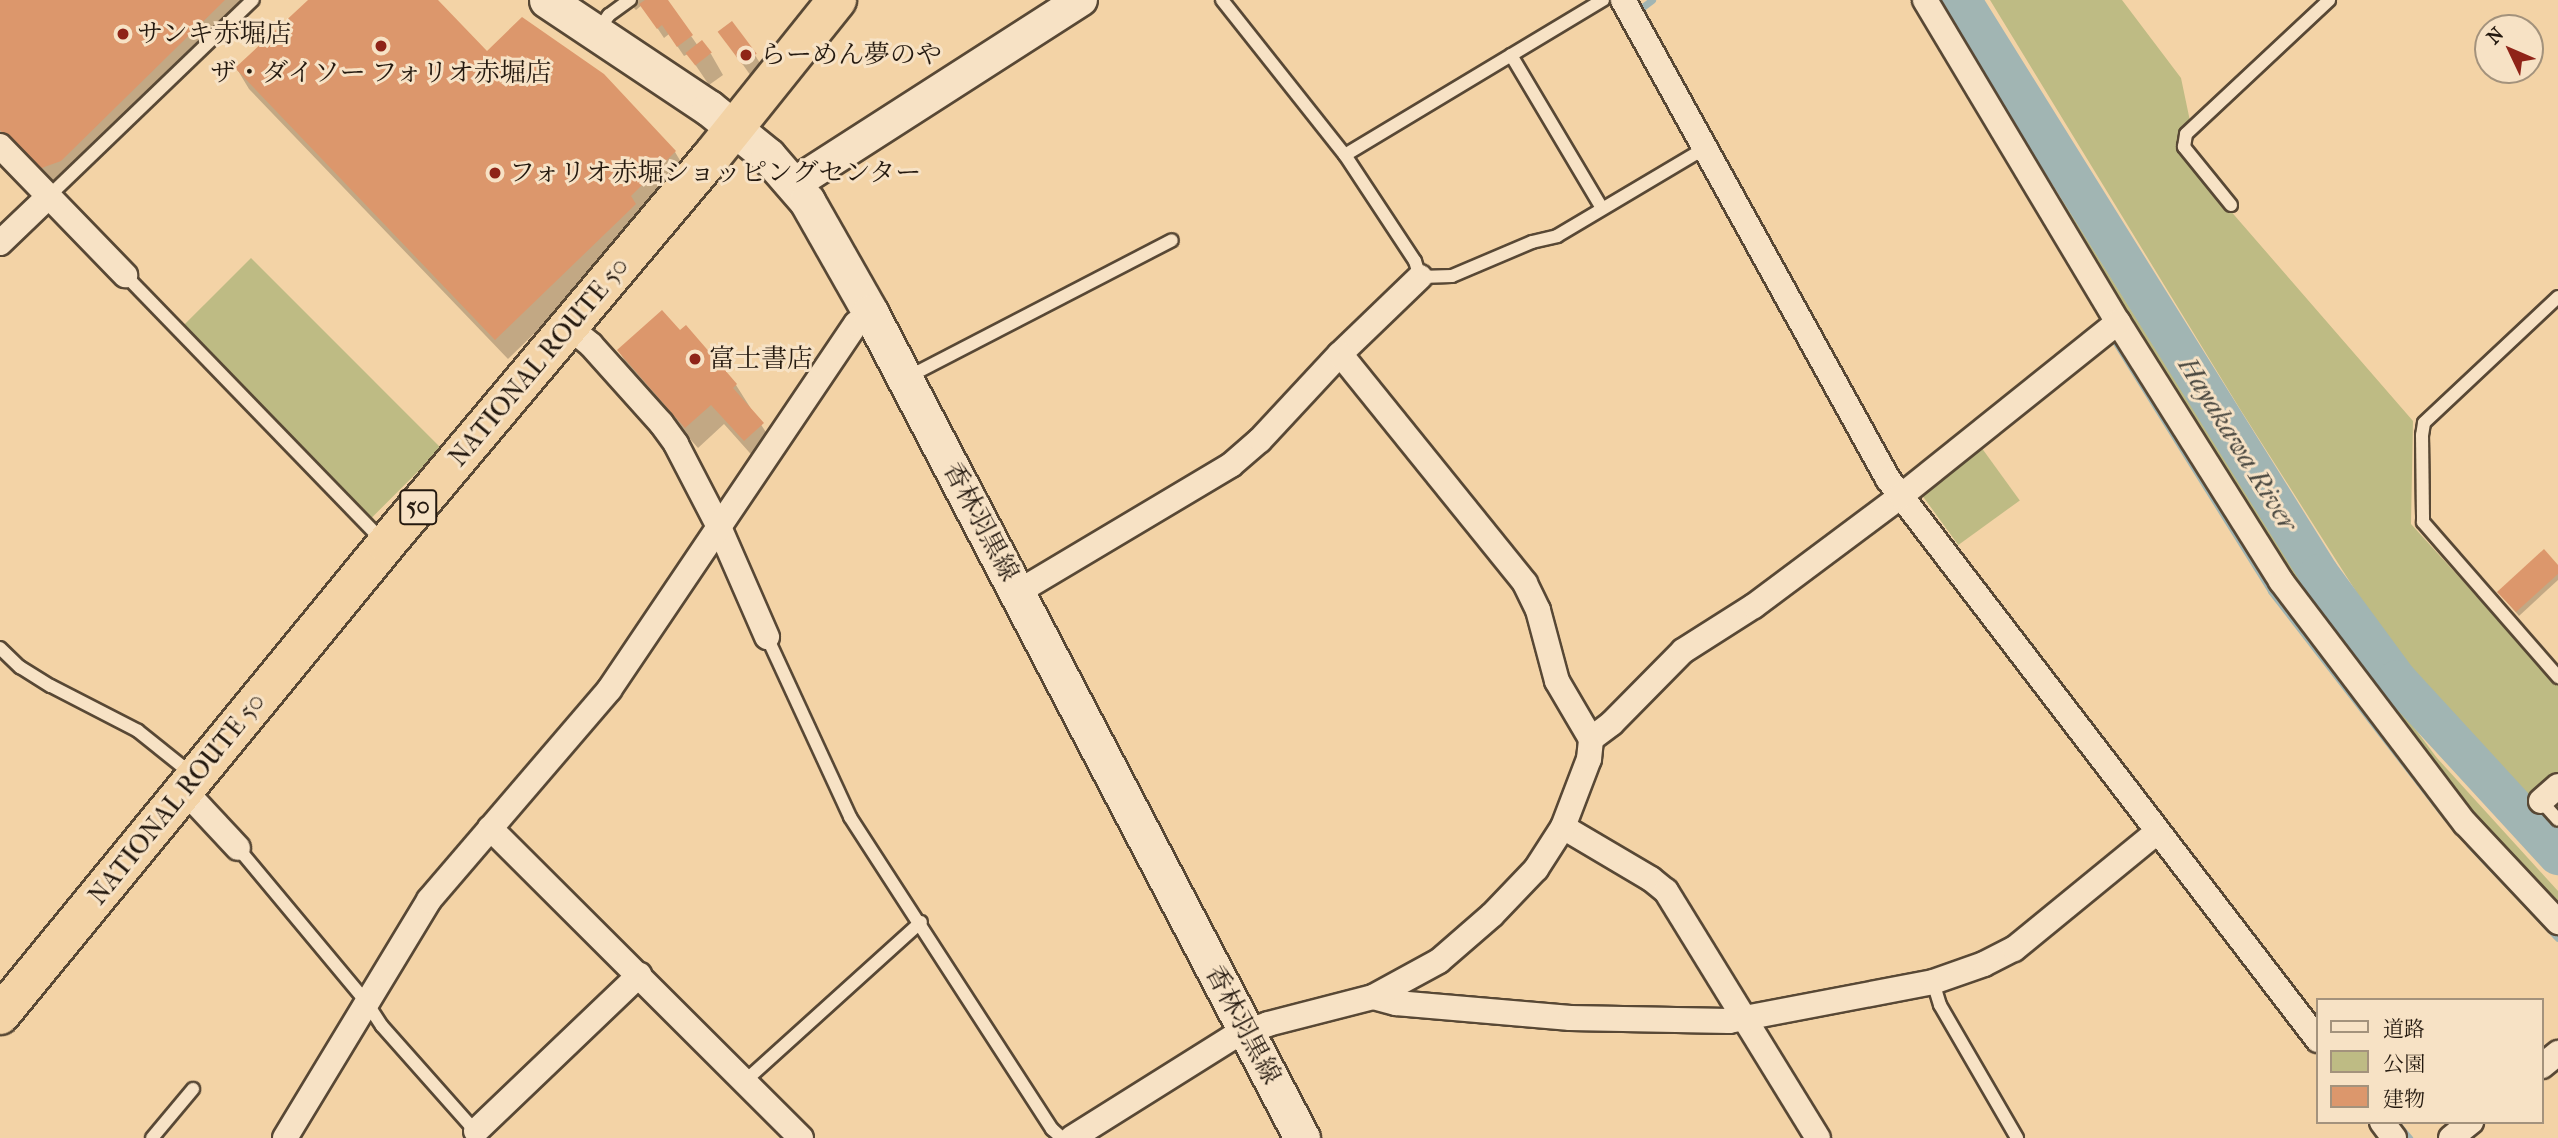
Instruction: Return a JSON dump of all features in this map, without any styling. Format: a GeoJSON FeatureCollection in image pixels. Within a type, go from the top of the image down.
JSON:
{"type":"FeatureCollection","features":[{"type":"Feature","properties":{"kind":"highway","name":"NATIONAL ROUTE 50"},"geometry":{"type":"LineString","coordinates":[[0,1015],[386,544],[735,128],[837,0]]}},
{"type":"Feature","properties":{"kind":"main road","name":"香林羽黒線"},"geometry":{"type":"LineString","coordinates":[[547,0],[735,128],[794,184],[816,215],[870,312],[1302,1138]]}},
{"type":"Feature","properties":{"kind":"street"},"geometry":{"type":"LineString","coordinates":[[794,184],[1081,0]]}},
{"type":"Feature","properties":{"kind":"street"},"geometry":{"type":"LineString","coordinates":[[1623,0],[1888,479],[2316,1037]]}},
{"type":"Feature","properties":{"kind":"street"},"geometry":{"type":"LineString","coordinates":[[1925,0],[2118,322],[2302,610],[2465,823],[2558,922]]}},
{"type":"Feature","properties":{"kind":"street"},"geometry":{"type":"LineString","coordinates":[[0,146],[125,275]]}},
{"type":"Feature","properties":{"kind":"street"},"geometry":{"type":"LineString","coordinates":[[0,243],[48,197]]}},
{"type":"Feature","properties":{"kind":"street"},"geometry":{"type":"LineString","coordinates":[[1017,592],[1231,465],[1260,440],[1340,354],[1420,277]]}},
{"type":"Feature","properties":{"kind":"street"},"geometry":{"type":"LineString","coordinates":[[285,1138],[429,900],[609,690],[856,324],[870,312]]}},
{"type":"Feature","properties":{"kind":"street"},"geometry":{"type":"LineString","coordinates":[[1591,739],[1612,723],[1683,651],[1754,606],[1900,496],[2118,322]]}},
{"type":"Feature","properties":{"kind":"street"},"geometry":{"type":"LineString","coordinates":[[569,327],[591,345],[661,423],[676,444],[719,527],[766,637]]}},
{"type":"Feature","properties":{"kind":"street"},"geometry":{"type":"LineString","coordinates":[[1072,1138],[1246,1031],[1373,997],[1439,961],[1469,936],[1536,869],[1563,827],[1589,759],[1591,739],[1557,681],[1538,610],[1525,583],[1340,354]]}},
{"type":"Feature","properties":{"kind":"street"},"geometry":{"type":"LineString","coordinates":[[190,784],[238,848]]}},
{"type":"Feature","properties":{"kind":"street"},"geometry":{"type":"LineString","coordinates":[[1563,827],[1651,879],[1666,891],[1818,1138]]}},
{"type":"Feature","properties":{"kind":"street"},"geometry":{"type":"LineString","coordinates":[[490,828],[801,1138]]}},
{"type":"Feature","properties":{"kind":"street"},"geometry":{"type":"LineString","coordinates":[[1373,997],[1396,1003],[1570,1018],[1746,1019],[1933,982],[1984,964],[2014,949],[2157,832]]}},
{"type":"Feature","properties":{"kind":"street"},"geometry":{"type":"LineString","coordinates":[[479,1135],[639,975]]}},
{"type":"Feature","properties":{"kind":"street"},"geometry":{"type":"LineString","coordinates":[[2544,1064],[2558,1053]]}},
{"type":"Feature","properties":{"kind":"street"},"geometry":{"type":"LineString","coordinates":[[2451,1138],[2468,1124]]}},
{"type":"Feature","properties":{"kind":"lane"},"geometry":{"type":"LineString","coordinates":[[48,197],[253,0]]}},
{"type":"Feature","properties":{"kind":"lane"},"geometry":{"type":"LineString","coordinates":[[597,32],[609,15],[630,0]]}},
{"type":"Feature","properties":{"kind":"lane"},"geometry":{"type":"LineString","coordinates":[[1223,0],[1345,155],[1415,261],[1420,277],[1452,276],[1532,242],[1557,236],[1705,148]]}},
{"type":"Feature","properties":{"kind":"lane"},"geometry":{"type":"LineString","coordinates":[[1345,155],[1603,0]]}},
{"type":"Feature","properties":{"kind":"lane"},"geometry":{"type":"LineString","coordinates":[[2231,205],[2184,148],[2186,134],[2329,0]]}},
{"type":"Feature","properties":{"kind":"lane"},"geometry":{"type":"LineString","coordinates":[[1511,55],[1602,208]]}},
{"type":"Feature","properties":{"kind":"lane"},"geometry":{"type":"LineString","coordinates":[[905,379],[1172,240]]}},
{"type":"Feature","properties":{"kind":"lane"},"geometry":{"type":"LineString","coordinates":[[125,275],[386,544]]}},
{"type":"Feature","properties":{"kind":"lane"},"geometry":{"type":"LineString","coordinates":[[2558,297],[2424,424],[2421,447],[2423,522],[2558,677]]}},
{"type":"Feature","properties":{"kind":"lane"},"geometry":{"type":"LineString","coordinates":[[766,637],[850,817],[921,922],[1052,1129],[1062,1138]]}},
{"type":"Feature","properties":{"kind":"lane"},"geometry":{"type":"LineString","coordinates":[[0,648],[20,667],[51,686],[138,731],[190,784]]}},
{"type":"Feature","properties":{"kind":"lane"},"geometry":{"type":"LineString","coordinates":[[2549,794],[2558,820]]}},
{"type":"Feature","properties":{"kind":"lane"},"geometry":{"type":"LineString","coordinates":[[238,848],[367,1003],[405,1054],[479,1135]]}},
{"type":"Feature","properties":{"kind":"lane"},"geometry":{"type":"LineString","coordinates":[[745,1081],[921,922]]}},
{"type":"Feature","properties":{"kind":"lane"},"geometry":{"type":"LineString","coordinates":[[1933,982],[1941,1005],[2017,1138]]}},
{"type":"Feature","properties":{"kind":"lane"},"geometry":{"type":"LineString","coordinates":[[152,1138],[193,1089]]}},
{"type":"Feature","properties":{"kind":"green space"},"geometry":{"type":"Polygon","coordinates":[[[1990,0],[2122,0],[2181,78],[2190,121],[2179,132],[2176,148],[2413,421],[2411,524],[2558,686],[2558,773],[2532,800],[2429,690],[2385,637],[2240,409],[1990,0]]]}},
{"type":"Feature","properties":{"kind":"green space"},"geometry":{"type":"Polygon","coordinates":[[[2061,198],[2286,557],[2437,758],[2558,891],[2558,912],[2528,883],[2283,574],[2052,204],[2061,198]]]}},
{"type":"Feature","properties":{"kind":"green space"},"geometry":{"type":"Polygon","coordinates":[[[251,258],[441,448],[372,518],[182,327],[251,258]]]}},
{"type":"Feature","properties":{"kind":"green space"},"geometry":{"type":"Polygon","coordinates":[[[1981,447],[2020,500],[1958,545],[1920,492],[1981,447]]]}},
{"type":"Feature","properties":{"kind":"building"},"geometry":{"type":"Polygon","coordinates":[[[0,0],[225,0],[61,161],[36,170],[0,130],[0,0]]]}},
{"type":"Feature","properties":{"kind":"building","name":"フォリオ赤堀ショッピングセンター"},"geometry":{"type":"Polygon","coordinates":[[[308,0],[438,0],[487,51],[522,17],[604,74],[676,151],[631,196],[636,204],[495,340],[235,68],[308,0]]]}},
{"type":"Feature","properties":{"kind":"building"},"geometry":{"type":"Polygon","coordinates":[[[645,0],[668,0],[693,35],[677,47],[662,25],[657,29],[639,4],[645,0]]]}},
{"type":"Feature","properties":{"kind":"building"},"geometry":{"type":"Polygon","coordinates":[[[732,21],[757,54],[742,65],[718,32],[732,21]]]}},
{"type":"Feature","properties":{"kind":"building"},"geometry":{"type":"Polygon","coordinates":[[[702,40],[712,53],[695,66],[685,53],[702,40]]]}},
{"type":"Feature","properties":{"kind":"building"},"geometry":{"type":"Polygon","coordinates":[[[662,310],[680,330],[686,325],[737,384],[733,388],[764,423],[744,441],[711,405],[685,428],[617,350],[662,310]]]}},
{"type":"Feature","properties":{"kind":"building"},"geometry":{"type":"Polygon","coordinates":[[[2544,549],[2558,565],[2558,574],[2516,612],[2497,592],[2544,549]]]}},
{"type":"Feature","properties":{"kind":"waterway"},"geometry":{"type":"LineString","coordinates":[[1643,13],[1640,9],[1652,0]]}},
{"type":"Feature","properties":{"kind":"waterway","name":"Hayakawa River"},"geometry":{"type":"LineString","coordinates":[[1961,0],[2319,574],[2397,680],[2558,855]]}},
{"type":"Feature","properties":{"kind":"waterway"},"geometry":{"type":"LineString","coordinates":[[2115,341],[2271,591],[2447,819]]}},
{"type":"Feature","properties":{"kind":"waterway"},"geometry":{"type":"LineString","coordinates":[[2469,844],[2558,938]]}},
{"type":"Feature","properties":{"kind":"waterway"},"geometry":{"type":"LineString","coordinates":[[2399,1126],[2409,1138]]}},
{"type":"Feature","properties":{"kind":"place","name":"サンキ赤堀店"},"geometry":{"type":"Point","coordinates":[123,34]}},
{"type":"Feature","properties":{"kind":"place","name":"ザ・ダイソー フォリオ赤堀店"},"geometry":{"type":"Point","coordinates":[381,46]}},
{"type":"Feature","properties":{"kind":"place","name":"らーめん夢のや"},"geometry":{"type":"Point","coordinates":[746,55]}},
{"type":"Feature","properties":{"kind":"place","name":"フォリオ赤堀ショッピングセンター"},"geometry":{"type":"Point","coordinates":[495,173]}},
{"type":"Feature","properties":{"kind":"place","name":"富士書店"},"geometry":{"type":"Point","coordinates":[695,359]}}]}
